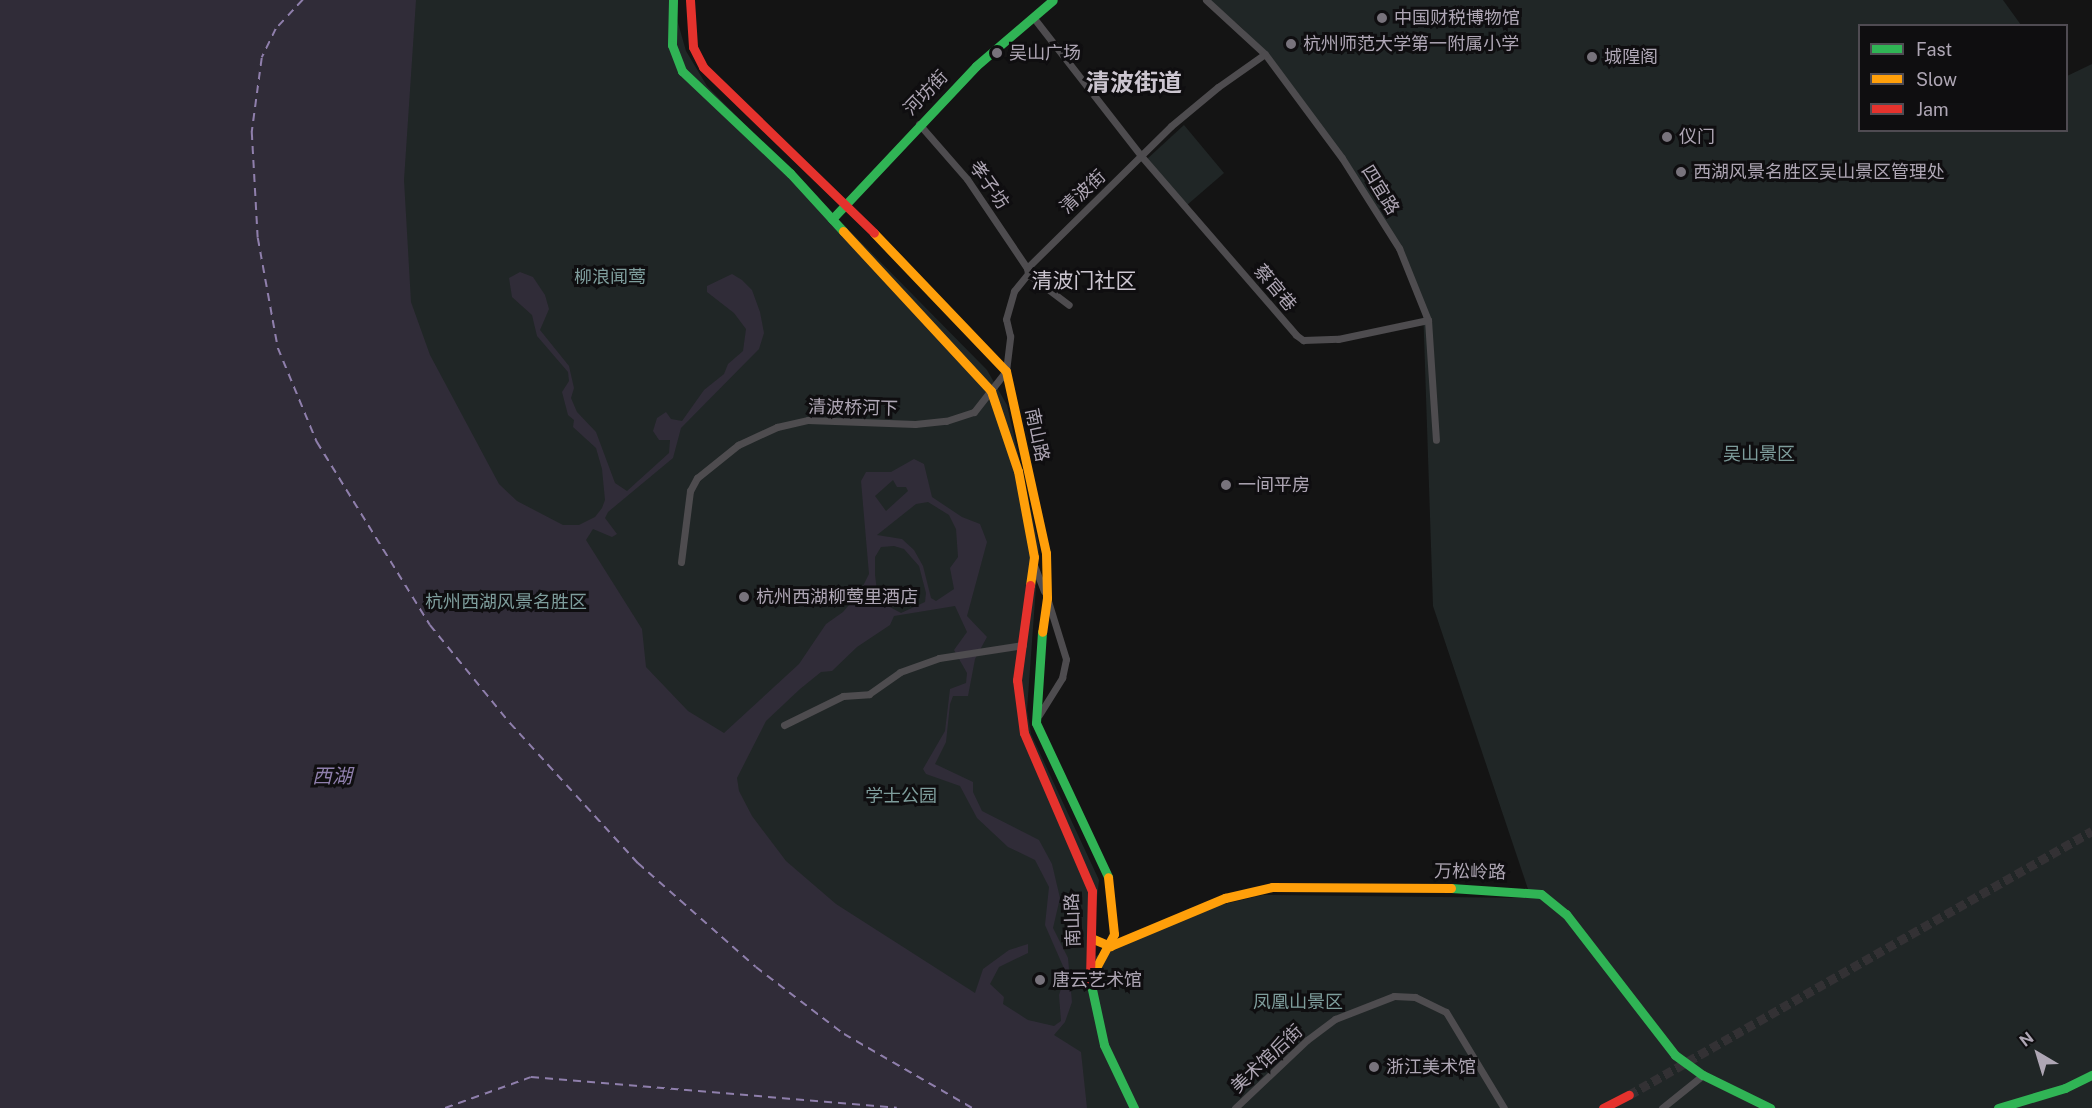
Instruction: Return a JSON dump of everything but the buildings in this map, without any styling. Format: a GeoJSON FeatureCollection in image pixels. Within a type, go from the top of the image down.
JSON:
{"type":"FeatureCollection","features":[{"type":"Feature","properties":{"kind":"main road","name":"南山路"},"geometry":{"type":"LineString","coordinates":[[672,0],[672,45],[682,71],[790,173],[991,391],[1018,471],[1034,564],[1017,680],[1024,733],[1092,891],[1090,979],[1104,1045],[1134,1108]]}},
{"type":"Feature","properties":{"kind":"main road"},"geometry":{"type":"LineString","coordinates":[[690,0],[693,47],[703,67],[846,203],[1006,371]]}},
{"type":"Feature","properties":{"kind":"main road","name":"河坊街"},"geometry":{"type":"LineString","coordinates":[[832,219],[976,66],[1053,0]]}},
{"type":"Feature","properties":{"kind":"main road","name":"南山路"},"geometry":{"type":"LineString","coordinates":[[1006,371],[1046,553],[1047,598],[1039,650],[1036,723],[1110,881],[1114,934],[1110,946],[1090,979]]}},
{"type":"Feature","properties":{"kind":"main road","name":"万松岭路"},"geometry":{"type":"LineString","coordinates":[[1110,946],[1225,898],[1272,886],[1526,890],[1541,894],[1566,914],[1660,1039],[1675,1055],[1703,1075],[1770,1108]]}},
{"type":"Feature","properties":{"kind":"main road"},"geometry":{"type":"LineString","coordinates":[[1091,938],[1110,946]]}},
{"type":"Feature","properties":{"kind":"main road"},"geometry":{"type":"LineString","coordinates":[[1998,1108],[2092,1075]]}},
{"type":"Feature","properties":{"kind":"main road"},"geometry":{"type":"LineString","coordinates":[[1603,1108],[1629,1095]]}},
{"type":"Feature","properties":{"kind":"street","name":"四宜路"},"geometry":{"type":"LineString","coordinates":[[1206,0],[1265,54],[1342,158],[1399,248],[1428,320],[1436,440]]}},
{"type":"Feature","properties":{"kind":"street"},"geometry":{"type":"LineString","coordinates":[[1033,16],[1142,157]]}},
{"type":"Feature","properties":{"kind":"street","name":"清波街"},"geometry":{"type":"LineString","coordinates":[[1006,371],[1010,336],[1006,319],[1014,291],[1028,271],[1210,93],[1265,54]]}},
{"type":"Feature","properties":{"kind":"street","name":"孝子坊"},"geometry":{"type":"LineString","coordinates":[[919,124],[967,179],[1028,271],[1069,305]]}},
{"type":"Feature","properties":{"kind":"street","name":"蔡官巷"},"geometry":{"type":"LineString","coordinates":[[1142,157],[1303,340],[1338,339],[1428,320]]}},
{"type":"Feature","properties":{"kind":"street"},"geometry":{"type":"LineString","coordinates":[[991,391],[1006,371]]}},
{"type":"Feature","properties":{"kind":"street","name":"清波桥河下"},"geometry":{"type":"LineString","coordinates":[[681,562],[690,490],[697,478],[738,445],[777,427],[808,420],[946,421],[974,412],[991,391]]}},
{"type":"Feature","properties":{"kind":"street"},"geometry":{"type":"LineString","coordinates":[[1034,564],[1047,598],[1065,659],[1062,678],[1044,703],[1036,723]]}},
{"type":"Feature","properties":{"kind":"street"},"geometry":{"type":"LineString","coordinates":[[784,725],[843,696],[869,694],[900,672],[939,658],[1023,645]]}},
{"type":"Feature","properties":{"kind":"street","name":"美术馆后街"},"geometry":{"type":"LineString","coordinates":[[1235,1108],[1307,1040],[1335,1019],[1394,996],[1414,997],[1446,1012],[1504,1108]]}},
{"type":"Feature","properties":{"kind":"street"},"geometry":{"type":"LineString","coordinates":[[1662,1108],[1703,1075]]}},
{"type":"Feature","properties":{"kind":"green space","name":"杭州西湖风景名胜区"},"geometry":{"type":"Polygon","coordinates":[[[0,0],[678,0],[676,16],[686,51],[707,86],[987,370],[1007,405],[1039,546],[1027,710],[1031,734],[1099,880],[1091,958],[1216,906],[1263,895],[1531,898],[1433,606],[1423,306],[1381,215],[1273,65],[1243,29],[1210,0],[2003,0],[2020,24],[1858,24],[1858,132],[2068,132],[2068,76],[2092,64],[2092,1108],[0,1108],[0,0]]]}},
{"type":"Feature","properties":{"kind":"green space"},"geometry":{"type":"Polygon","coordinates":[[[1184,125],[1224,173],[1187,205],[1147,159],[1184,125]]]}},
{"type":"Feature","properties":{"kind":"water","name":"西湖"},"geometry":{"type":"Polygon","coordinates":[[[0,0],[416,0],[404,180],[411,302],[430,355],[499,484],[517,501],[563,525],[579,525],[595,517],[605,500],[602,469],[596,448],[573,427],[574,420],[568,415],[562,392],[569,381],[568,372],[537,336],[532,315],[512,297],[509,278],[520,272],[533,277],[545,295],[549,309],[540,330],[569,366],[574,388],[571,398],[577,412],[596,432],[615,483],[627,491],[669,453],[670,440],[659,440],[653,431],[657,418],[666,412],[671,419],[682,421],[704,390],[724,374],[728,364],[743,351],[746,329],[734,313],[707,292],[707,286],[732,274],[752,290],[764,333],[759,349],[681,428],[673,458],[608,512],[605,518],[617,534],[612,537],[593,529],[586,540],[642,629],[646,667],[688,711],[724,733],[799,664],[826,624],[843,612],[860,592],[869,574],[861,481],[866,472],[891,472],[914,459],[924,464],[932,497],[962,517],[980,524],[987,542],[967,616],[987,637],[975,659],[968,696],[953,696],[946,742],[935,764],[973,782],[973,792],[982,811],[1039,840],[1052,864],[1060,898],[1053,928],[1068,958],[1072,1002],[1065,1022],[1054,1035],[1081,1052],[1087,1108],[0,1108],[0,0]],[[893,480],[875,496],[886,511],[908,491],[906,487],[897,487],[893,480]],[[928,502],[916,504],[877,535],[902,539],[914,550],[923,566],[931,598],[936,601],[954,589],[950,568],[958,557],[956,529],[949,515],[928,502]],[[894,546],[881,547],[875,557],[875,575],[877,591],[888,606],[901,613],[925,602],[926,593],[919,566],[904,549],[894,546]],[[955,606],[894,616],[890,625],[857,647],[832,671],[821,672],[766,721],[737,778],[739,791],[752,816],[786,861],[836,904],[975,993],[983,969],[1009,950],[1028,944],[1028,953],[999,967],[990,984],[1004,997],[1003,1004],[1028,1020],[1054,1026],[1061,1021],[1059,995],[1066,973],[1045,925],[1049,887],[1035,860],[1008,847],[977,818],[960,786],[926,774],[923,769],[945,731],[950,689],[966,683],[967,673],[954,650],[967,632],[955,606]]]}},
{"type":"Feature","properties":{"kind":"ferry route"},"geometry":{"type":"LineString","coordinates":[[303,0],[276,29],[262,58],[252,132],[258,238],[278,348],[317,442],[430,625],[510,723],[638,863],[756,967],[844,1034],[972,1108]]}},
{"type":"Feature","properties":{"kind":"ferry route"},"geometry":{"type":"LineString","coordinates":[[445,1108],[531,1077],[897,1108]]}},
{"type":"Feature","properties":{"kind":"tunnel"},"geometry":{"type":"LineString","coordinates":[[1629,1095],[2092,831]]}},
{"type":"Feature","properties":{"kind":"traffic: fast"},"geometry":{"type":"LineString","coordinates":[[673,0],[672,45],[682,71],[790,173],[843,231]]}},
{"type":"Feature","properties":{"kind":"traffic: fast"},"geometry":{"type":"LineString","coordinates":[[832,219],[976,66],[1053,0]]}},
{"type":"Feature","properties":{"kind":"traffic: fast"},"geometry":{"type":"LineString","coordinates":[[1042,632],[1036,723],[1108,877]]}},
{"type":"Feature","properties":{"kind":"traffic: fast"},"geometry":{"type":"LineString","coordinates":[[1451,888],[1541,894],[1566,914],[1675,1055],[1703,1075],[1770,1108]]}},
{"type":"Feature","properties":{"kind":"traffic: fast"},"geometry":{"type":"LineString","coordinates":[[1090,980],[1104,1045],[1134,1108]]}},
{"type":"Feature","properties":{"kind":"traffic: fast"},"geometry":{"type":"LineString","coordinates":[[1998,1108],[2065,1088],[2092,1075]]}},
{"type":"Feature","properties":{"kind":"traffic: slow"},"geometry":{"type":"LineString","coordinates":[[843,231],[991,391],[1018,471],[1034,557],[1030,585]]}},
{"type":"Feature","properties":{"kind":"traffic: slow"},"geometry":{"type":"LineString","coordinates":[[874,233],[1006,371],[1046,553],[1047,598],[1042,632]]}},
{"type":"Feature","properties":{"kind":"traffic: slow"},"geometry":{"type":"LineString","coordinates":[[1090,979],[1114,934],[1108,877]]}},
{"type":"Feature","properties":{"kind":"traffic: slow"},"geometry":{"type":"LineString","coordinates":[[1091,938],[1110,946],[1225,898],[1272,887],[1451,888]]}},
{"type":"Feature","properties":{"kind":"traffic: jam"},"geometry":{"type":"LineString","coordinates":[[690,0],[693,47],[703,67],[874,233]]}},
{"type":"Feature","properties":{"kind":"traffic: jam"},"geometry":{"type":"LineString","coordinates":[[1030,585],[1017,680],[1024,733],[1092,891],[1090,980]]}},
{"type":"Feature","properties":{"kind":"traffic: jam"},"geometry":{"type":"LineString","coordinates":[[1603,1108],[1629,1095]]}},
{"type":"Feature","properties":{"kind":"place","name":"中国财税博物馆"},"geometry":{"type":"Point","coordinates":[1382,18]}},
{"type":"Feature","properties":{"kind":"place","name":"杭州师范大学第一附属小学"},"geometry":{"type":"Point","coordinates":[1291,44]}},
{"type":"Feature","properties":{"kind":"place","name":"吴山广场"},"geometry":{"type":"Point","coordinates":[997,53]}},
{"type":"Feature","properties":{"kind":"place","name":"城隍阁"},"geometry":{"type":"Point","coordinates":[1592,57]}},
{"type":"Feature","properties":{"kind":"place","name":"仪门"},"geometry":{"type":"Point","coordinates":[1667,137]}},
{"type":"Feature","properties":{"kind":"place","name":"西湖风景名胜区吴山景区管理处"},"geometry":{"type":"Point","coordinates":[1681,172]}},
{"type":"Feature","properties":{"kind":"place","name":"一间平房"},"geometry":{"type":"Point","coordinates":[1226,485]}},
{"type":"Feature","properties":{"kind":"place","name":"杭州西湖柳莺里酒店"},"geometry":{"type":"Point","coordinates":[744,597]}},
{"type":"Feature","properties":{"kind":"place","name":"唐云艺术馆"},"geometry":{"type":"Point","coordinates":[1040,980]}},
{"type":"Feature","properties":{"kind":"place","name":"浙江美术馆"},"geometry":{"type":"Point","coordinates":[1374,1067]}},
{"type":"Feature","properties":{"kind":"district","name":"清波街道"},"geometry":{"type":"Point","coordinates":[1134,83]}},
{"type":"Feature","properties":{"kind":"district","name":"清波门社区"},"geometry":{"type":"Point","coordinates":[1084,281]}},
{"type":"Feature","properties":{"kind":"park label","name":"柳浪闻莺"},"geometry":{"type":"Point","coordinates":[610,277]}},
{"type":"Feature","properties":{"kind":"park label","name":"吴山景区"},"geometry":{"type":"Point","coordinates":[1759,454]}},
{"type":"Feature","properties":{"kind":"park label","name":"学士公园"},"geometry":{"type":"Point","coordinates":[901,796]}},
{"type":"Feature","properties":{"kind":"park label","name":"凤凰山景区"},"geometry":{"type":"Point","coordinates":[1298,1002]}}]}
